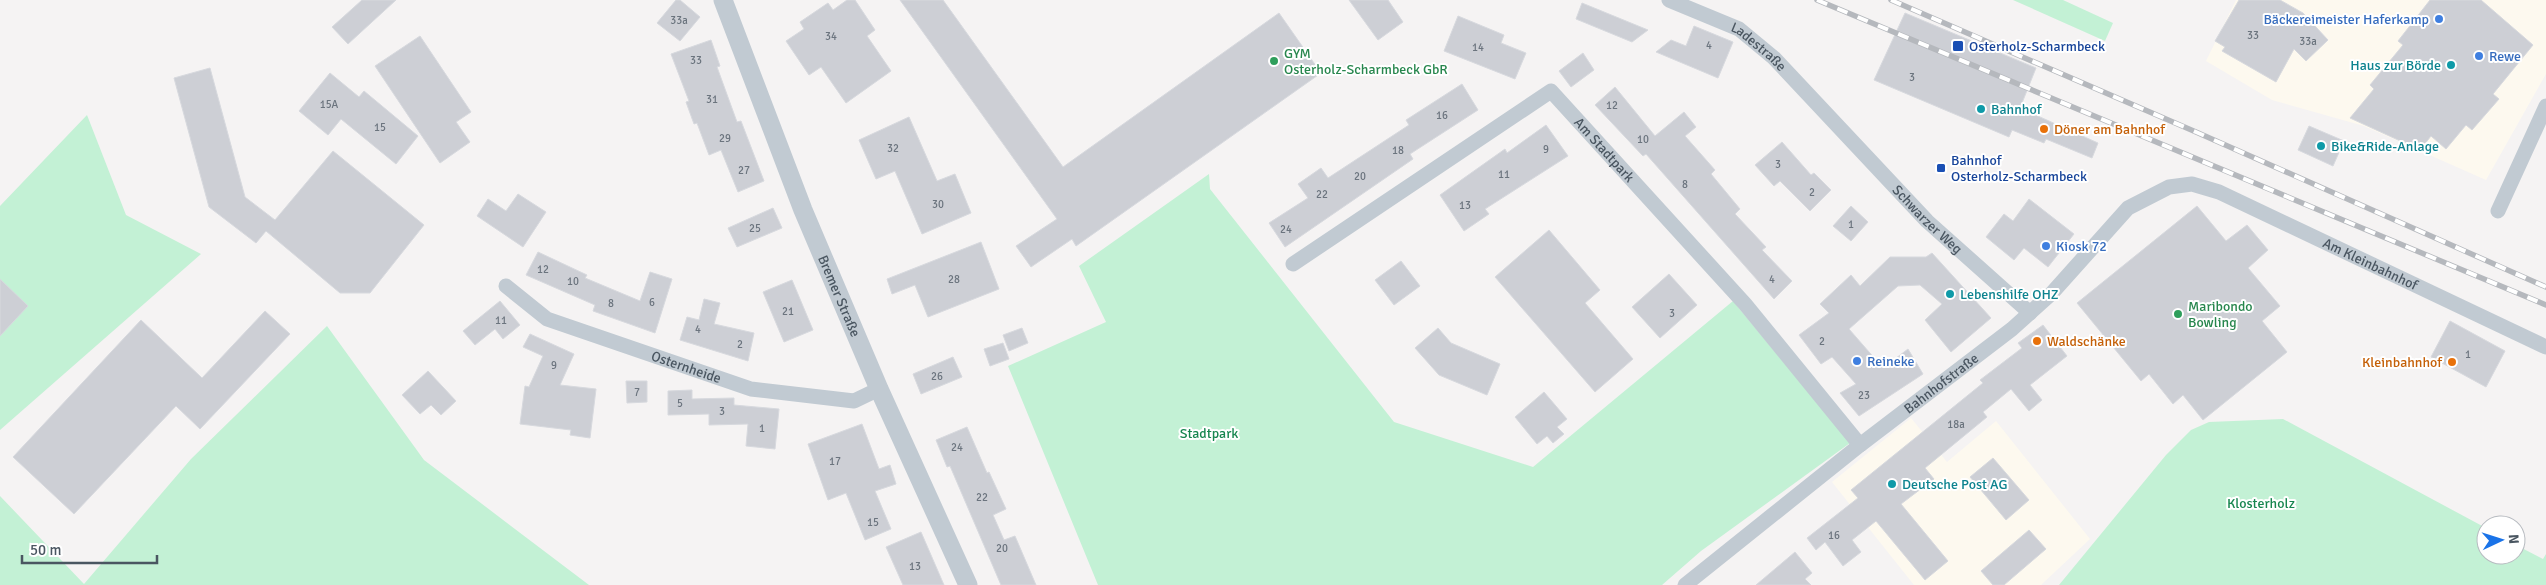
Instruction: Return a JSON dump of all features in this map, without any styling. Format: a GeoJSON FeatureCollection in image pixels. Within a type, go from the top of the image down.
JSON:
{"type":"FeatureCollection","features":[{"type":"Feature","properties":{"kind":"street","name":"Bremer Straße"},"geometry":{"type":"LineString","coordinates":[[723,0],[803,210],[879,390],[968,585]]}},
{"type":"Feature","properties":{"kind":"street","name":"Ladestraße"},"geometry":{"type":"LineString","coordinates":[[1669,0],[1739,29],[1774,58],[1831,121]]}},
{"type":"Feature","properties":{"kind":"street","name":"Am Stadtpark"},"geometry":{"type":"LineString","coordinates":[[1293,264],[1551,91],[1745,304],[1860,444]]}},
{"type":"Feature","properties":{"kind":"street"},"geometry":{"type":"LineString","coordinates":[[2498,211],[2546,106]]}},
{"type":"Feature","properties":{"kind":"street","name":"Schwarzer Weg"},"geometry":{"type":"LineString","coordinates":[[1831,121],[1927,221],[2030,313]]}},
{"type":"Feature","properties":{"kind":"street","name":"Bahnhofstraße"},"geometry":{"type":"LineString","coordinates":[[1685,585],[1860,444],[2030,313],[2052,293],[2128,208],[2169,187],[2192,184]]}},
{"type":"Feature","properties":{"kind":"street","name":"Am Kleinbahnhof"},"geometry":{"type":"LineString","coordinates":[[2192,184],[2219,192],[2546,347]]}},
{"type":"Feature","properties":{"kind":"street","name":"Osternheide"},"geometry":{"type":"LineString","coordinates":[[506,286],[547,320],[751,389],[854,401],[879,390]]}},
{"type":"Feature","properties":{"kind":"shaded area"},"geometry":{"type":"Polygon","coordinates":[[[2236,0],[2546,0],[2546,74],[2486,180],[2364,126],[2272,100],[2206,61],[2236,0]]]}},
{"type":"Feature","properties":{"kind":"shaded area","name":"Deutsche Post AG"},"geometry":{"type":"Polygon","coordinates":[[[1911,418],[1947,462],[1996,421],[2090,539],[2041,585],[1914,585],[1832,482],[1911,418]]]}},
{"type":"Feature","properties":{"kind":"green space"},"geometry":{"type":"Polygon","coordinates":[[[2013,0],[2063,0],[2113,23],[2105,41],[2013,0]]]}},
{"type":"Feature","properties":{"kind":"green space"},"geometry":{"type":"Polygon","coordinates":[[[87,115],[126,215],[201,254],[0,430],[0,206],[87,115]]]}},
{"type":"Feature","properties":{"kind":"green space","name":"Stadtpark"},"geometry":{"type":"Polygon","coordinates":[[[1209,174],[1210,189],[1394,422],[1533,467],[1733,301],[1850,443],[1701,551],[1662,585],[1098,585],[1008,366],[1106,322],[1079,266],[1209,174]]]}},
{"type":"Feature","properties":{"kind":"green space"},"geometry":{"type":"Polygon","coordinates":[[[327,326],[424,460],[589,585],[0,585],[0,496],[84,584],[191,459],[327,326]]]}},
{"type":"Feature","properties":{"kind":"green space","name":"Klosterholz"},"geometry":{"type":"Polygon","coordinates":[[[2283,419],[2476,523],[2476,565],[2526,565],[2526,550],[2543,559],[2546,554],[2546,585],[2059,585],[2166,455],[2191,430],[2209,422],[2283,419]]]}},
{"type":"Feature","properties":{"kind":"building"},"geometry":{"type":"Polygon","coordinates":[[[362,0],[396,0],[348,44],[332,27],[362,0]]]}},
{"type":"Feature","properties":{"kind":"building"},"geometry":{"type":"Polygon","coordinates":[[[676,0],[680,0],[700,17],[680,41],[657,23],[676,0]]]}},
{"type":"Feature","properties":{"kind":"building"},"geometry":{"type":"Polygon","coordinates":[[[847,0],[855,0],[875,30],[867,36],[891,71],[846,103],[821,67],[809,75],[786,41],[804,29],[800,22],[828,3],[833,10],[847,0]]]}},
{"type":"Feature","properties":{"kind":"building"},"geometry":{"type":"Polygon","coordinates":[[[900,0],[943,0],[1063,167],[1279,13],[1321,73],[1076,246],[1072,239],[1031,267],[1016,246],[1057,219],[900,0]]]}},
{"type":"Feature","properties":{"kind":"building"},"geometry":{"type":"Polygon","coordinates":[[[1349,0],[1388,0],[1403,22],[1378,40],[1349,0]]]}},
{"type":"Feature","properties":{"kind":"building"},"geometry":{"type":"Polygon","coordinates":[[[2239,0],[2280,0],[2303,13],[2328,40],[2306,61],[2294,49],[2276,82],[2222,51],[2225,47],[2215,41],[2239,0]]]}},
{"type":"Feature","properties":{"kind":"building","name":"Haus zur Börde"},"geometry":{"type":"Polygon","coordinates":[[[2430,0],[2481,0],[2533,45],[2493,94],[2499,99],[2472,130],[2466,125],[2446,149],[2431,136],[2420,150],[2350,118],[2374,89],[2370,85],[2403,45],[2398,41],[2430,0]]]}},
{"type":"Feature","properties":{"kind":"building"},"geometry":{"type":"Polygon","coordinates":[[[1582,3],[1648,30],[1632,42],[1576,19],[1582,3]]]}},
{"type":"Feature","properties":{"kind":"building"},"geometry":{"type":"Polygon","coordinates":[[[1905,13],[2036,68],[2020,108],[2098,143],[2092,158],[2046,139],[2044,143],[2012,130],[2009,137],[1874,80],[1905,13]]]}},
{"type":"Feature","properties":{"kind":"building"},"geometry":{"type":"Polygon","coordinates":[[[1458,16],[1504,35],[1501,43],[1526,53],[1515,79],[1444,51],[1458,16]]]}},
{"type":"Feature","properties":{"kind":"building"},"geometry":{"type":"Polygon","coordinates":[[[1694,26],[1733,42],[1718,78],[1656,52],[1671,40],[1686,46],[1694,26]]]}},
{"type":"Feature","properties":{"kind":"building"},"geometry":{"type":"Polygon","coordinates":[[[420,36],[471,112],[456,122],[470,142],[440,163],[375,66],[420,36]]]}},
{"type":"Feature","properties":{"kind":"building"},"geometry":{"type":"Polygon","coordinates":[[[711,40],[720,66],[717,67],[737,122],[741,121],[764,181],[738,192],[721,150],[709,155],[697,123],[694,124],[686,102],[689,101],[671,54],[711,40]]]}},
{"type":"Feature","properties":{"kind":"building"},"geometry":{"type":"Polygon","coordinates":[[[1583,53],[1594,70],[1571,87],[1559,71],[1583,53]]]}},
{"type":"Feature","properties":{"kind":"building"},"geometry":{"type":"Polygon","coordinates":[[[210,68],[245,197],[275,220],[333,151],[424,225],[370,293],[340,293],[266,231],[256,243],[209,207],[174,78],[210,68]]]}},
{"type":"Feature","properties":{"kind":"building"},"geometry":{"type":"Polygon","coordinates":[[[330,73],[359,97],[364,91],[418,136],[396,164],[341,119],[328,135],[299,111],[330,73]]]}},
{"type":"Feature","properties":{"kind":"building"},"geometry":{"type":"Polygon","coordinates":[[[1462,84],[1478,110],[1410,154],[1413,159],[1285,247],[1269,223],[1308,198],[1298,184],[1321,168],[1328,178],[1409,125],[1406,120],[1462,84]]]}},
{"type":"Feature","properties":{"kind":"building"},"geometry":{"type":"Polygon","coordinates":[[[1615,87],[1655,136],[1684,112],[1696,127],[1685,136],[1715,170],[1711,174],[1740,209],[1735,214],[1766,247],[1762,250],[1792,281],[1774,299],[1646,154],[1643,156],[1595,105],[1615,87]]]}},
{"type":"Feature","properties":{"kind":"building"},"geometry":{"type":"Polygon","coordinates":[[[909,117],[937,181],[955,174],[971,213],[922,234],[895,171],[876,179],[859,140],[909,117]]]}},
{"type":"Feature","properties":{"kind":"building"},"geometry":{"type":"Polygon","coordinates":[[[1546,125],[1568,156],[1485,209],[1489,214],[1464,231],[1440,195],[1505,149],[1507,153],[1546,125]]]}},
{"type":"Feature","properties":{"kind":"building","name":"Bike&Ride-Anlage"},"geometry":{"type":"Polygon","coordinates":[[[2309,126],[2344,141],[2333,166],[2298,150],[2309,126]]]}},
{"type":"Feature","properties":{"kind":"building"},"geometry":{"type":"Polygon","coordinates":[[[1782,142],[1811,175],[1814,173],[1831,190],[1810,211],[1780,181],[1774,186],[1755,165],[1782,142]]]}},
{"type":"Feature","properties":{"kind":"building"},"geometry":{"type":"Polygon","coordinates":[[[518,194],[546,212],[523,247],[477,216],[488,199],[506,211],[518,194]]]}},
{"type":"Feature","properties":{"kind":"building"},"geometry":{"type":"Polygon","coordinates":[[[2029,199],[2074,234],[2048,267],[2024,248],[2014,260],[1986,237],[2004,214],[2013,221],[2029,199]]]}},
{"type":"Feature","properties":{"kind":"building"},"geometry":{"type":"Polygon","coordinates":[[[1851,206],[1868,222],[1851,241],[1833,226],[1851,206]]]}},
{"type":"Feature","properties":{"kind":"building","name":"Maribondo Bowling"},"geometry":{"type":"Polygon","coordinates":[[[2197,206],[2226,241],[2247,225],[2268,250],[2248,268],[2280,306],[2262,321],[2287,352],[2203,420],[2183,395],[2173,404],[2149,374],[2141,381],[2077,303],[2197,206]]]}},
{"type":"Feature","properties":{"kind":"building"},"geometry":{"type":"Polygon","coordinates":[[[773,208],[782,228],[737,247],[728,228],[773,208]]]}},
{"type":"Feature","properties":{"kind":"building"},"geometry":{"type":"Polygon","coordinates":[[[1549,230],[1600,290],[1585,303],[1633,359],[1595,392],[1495,277],[1549,230]]]}},
{"type":"Feature","properties":{"kind":"building"},"geometry":{"type":"Polygon","coordinates":[[[981,242],[999,289],[928,317],[915,285],[892,294],[887,279],[981,242]]]}},
{"type":"Feature","properties":{"kind":"building"},"geometry":{"type":"Polygon","coordinates":[[[538,252],[587,275],[585,278],[640,301],[650,272],[672,279],[655,333],[593,311],[595,305],[526,275],[538,252]]]}},
{"type":"Feature","properties":{"kind":"building"},"geometry":{"type":"Polygon","coordinates":[[[1932,253],[1991,318],[1951,352],[1925,320],[1942,304],[1920,285],[1898,286],[1849,329],[1883,368],[1908,349],[1923,374],[1859,416],[1840,393],[1856,384],[1832,357],[1821,364],[1799,335],[1829,313],[1820,304],[1851,275],[1860,286],[1890,257],[1926,257],[1932,253]]]}},
{"type":"Feature","properties":{"kind":"building"},"geometry":{"type":"Polygon","coordinates":[[[1401,261],[1420,286],[1394,305],[1375,280],[1401,261]]]}},
{"type":"Feature","properties":{"kind":"building"},"geometry":{"type":"Polygon","coordinates":[[[1669,274],[1697,305],[1660,338],[1632,307],[1669,274]]]}},
{"type":"Feature","properties":{"kind":"building"},"geometry":{"type":"Polygon","coordinates":[[[0,279],[28,306],[0,336],[0,279]]]}},
{"type":"Feature","properties":{"kind":"building"},"geometry":{"type":"Polygon","coordinates":[[[792,280],[813,330],[784,342],[763,292],[792,280]]]}},
{"type":"Feature","properties":{"kind":"building"},"geometry":{"type":"Polygon","coordinates":[[[704,299],[720,303],[714,324],[754,333],[748,361],[680,340],[687,317],[699,320],[704,299]]]}},
{"type":"Feature","properties":{"kind":"building"},"geometry":{"type":"Polygon","coordinates":[[[500,301],[520,325],[503,339],[495,329],[475,345],[463,331],[500,301]]]}},
{"type":"Feature","properties":{"kind":"building"},"geometry":{"type":"Polygon","coordinates":[[[265,311],[290,334],[200,429],[176,406],[74,514],[13,457],[141,320],[202,378],[265,311]]]}},
{"type":"Feature","properties":{"kind":"building"},"geometry":{"type":"Polygon","coordinates":[[[2450,321],[2505,351],[2486,387],[2431,357],[2450,321]]]}},
{"type":"Feature","properties":{"kind":"building"},"geometry":{"type":"Polygon","coordinates":[[[2043,325],[2067,356],[2030,385],[2042,400],[2029,411],[2011,389],[1983,412],[1987,417],[1925,468],[1934,479],[1901,504],[1948,561],[1925,580],[1876,521],[1852,540],[1861,552],[1843,566],[1825,542],[1816,550],[1807,538],[1858,498],[1851,490],[1983,383],[1980,380],[2022,348],[2018,343],[2043,325]]]}},
{"type":"Feature","properties":{"kind":"building"},"geometry":{"type":"Polygon","coordinates":[[[1022,328],[1028,343],[1009,351],[1003,335],[1022,328]]]}},
{"type":"Feature","properties":{"kind":"building"},"geometry":{"type":"Polygon","coordinates":[[[1438,328],[1451,343],[1500,364],[1487,395],[1439,375],[1415,348],[1438,328]]]}},
{"type":"Feature","properties":{"kind":"building"},"geometry":{"type":"Polygon","coordinates":[[[530,334],[574,354],[560,385],[596,389],[590,438],[570,435],[571,430],[520,424],[525,386],[529,387],[543,356],[523,347],[530,334]]]}},
{"type":"Feature","properties":{"kind":"building"},"geometry":{"type":"Polygon","coordinates":[[[1003,343],[1009,359],[990,366],[984,349],[1003,343]]]}},
{"type":"Feature","properties":{"kind":"building"},"geometry":{"type":"Polygon","coordinates":[[[953,357],[962,377],[921,394],[913,374],[953,357]]]}},
{"type":"Feature","properties":{"kind":"building"},"geometry":{"type":"Polygon","coordinates":[[[428,371],[456,401],[441,415],[431,405],[420,414],[402,395],[428,371]]]}},
{"type":"Feature","properties":{"kind":"building"},"geometry":{"type":"Polygon","coordinates":[[[626,381],[647,381],[647,402],[627,403],[626,381]]]}},
{"type":"Feature","properties":{"kind":"building"},"geometry":{"type":"Polygon","coordinates":[[[692,390],[692,399],[734,398],[734,405],[779,409],[775,449],[746,446],[748,424],[709,425],[709,414],[668,415],[668,391],[692,390]]]}},
{"type":"Feature","properties":{"kind":"building"},"geometry":{"type":"Polygon","coordinates":[[[1544,392],[1567,419],[1557,427],[1564,434],[1553,443],[1547,436],[1537,444],[1515,417],[1544,392]]]}},
{"type":"Feature","properties":{"kind":"building"},"geometry":{"type":"Polygon","coordinates":[[[862,424],[879,469],[890,465],[896,484],[875,491],[891,529],[865,540],[846,493],[828,500],[808,444],[862,424]]]}},
{"type":"Feature","properties":{"kind":"building"},"geometry":{"type":"Polygon","coordinates":[[[967,427],[987,473],[989,472],[1006,509],[993,515],[1004,540],[1015,536],[1036,585],[1001,585],[950,466],[947,467],[936,440],[967,427]]]}},
{"type":"Feature","properties":{"kind":"building"},"geometry":{"type":"Polygon","coordinates":[[[1993,458],[2029,500],[2006,520],[1970,477],[1993,458]]]}},
{"type":"Feature","properties":{"kind":"building"},"geometry":{"type":"Polygon","coordinates":[[[2029,530],[2046,549],[2004,585],[1993,585],[1981,571],[2029,530]]]}},
{"type":"Feature","properties":{"kind":"building"},"geometry":{"type":"Polygon","coordinates":[[[921,532],[944,585],[903,585],[886,547],[921,532]]]}},
{"type":"Feature","properties":{"kind":"building"},"geometry":{"type":"Polygon","coordinates":[[[1795,552],[1812,573],[1805,579],[1811,585],[1756,585],[1795,552]]]}},
{"type":"Feature","properties":{"kind":"railway"},"geometry":{"type":"LineString","coordinates":[[1817,0],[2546,305]]}},
{"type":"Feature","properties":{"kind":"railway"},"geometry":{"type":"LineString","coordinates":[[1891,0],[2196,132],[2546,287]]}},
{"type":"Feature","properties":{"kind":"place","name":"Bäckereimeister Haferkamp"},"geometry":{"type":"Point","coordinates":[2439,19]}},
{"type":"Feature","properties":{"kind":"place","name":"Osterholz-Scharmbeck"},"geometry":{"type":"Point","coordinates":[1958,46]}},
{"type":"Feature","properties":{"kind":"place","name":"Rewe"},"geometry":{"type":"Point","coordinates":[2479,56]}},
{"type":"Feature","properties":{"kind":"place","name":"GYM Osterholz-Scharmbeck GbR"},"geometry":{"type":"Point","coordinates":[1274,61]}},
{"type":"Feature","properties":{"kind":"place","name":"Haus zur Börde"},"geometry":{"type":"Point","coordinates":[2451,65]}},
{"type":"Feature","properties":{"kind":"place","name":"Bahnhof"},"geometry":{"type":"Point","coordinates":[1981,109]}},
{"type":"Feature","properties":{"kind":"place","name":"Döner am Bahnhof"},"geometry":{"type":"Point","coordinates":[2044,129]}},
{"type":"Feature","properties":{"kind":"place","name":"Bike&Ride-Anlage"},"geometry":{"type":"Point","coordinates":[2321,146]}},
{"type":"Feature","properties":{"kind":"place","name":"Bahnhof Osterholz-Scharmbeck"},"geometry":{"type":"Point","coordinates":[1941,168]}},
{"type":"Feature","properties":{"kind":"place","name":"Kiosk 72"},"geometry":{"type":"Point","coordinates":[2046,246]}},
{"type":"Feature","properties":{"kind":"place","name":"Lebenshilfe OHZ"},"geometry":{"type":"Point","coordinates":[1950,294]}},
{"type":"Feature","properties":{"kind":"place","name":"Maribondo Bowling"},"geometry":{"type":"Point","coordinates":[2178,314]}},
{"type":"Feature","properties":{"kind":"place","name":"Waldschänke"},"geometry":{"type":"Point","coordinates":[2037,341]}},
{"type":"Feature","properties":{"kind":"place","name":"Reineke"},"geometry":{"type":"Point","coordinates":[1857,361]}},
{"type":"Feature","properties":{"kind":"place","name":"Kleinbahnhof"},"geometry":{"type":"Point","coordinates":[2452,362]}},
{"type":"Feature","properties":{"kind":"place","name":"Deutsche Post AG"},"geometry":{"type":"Point","coordinates":[1892,484]}}]}
